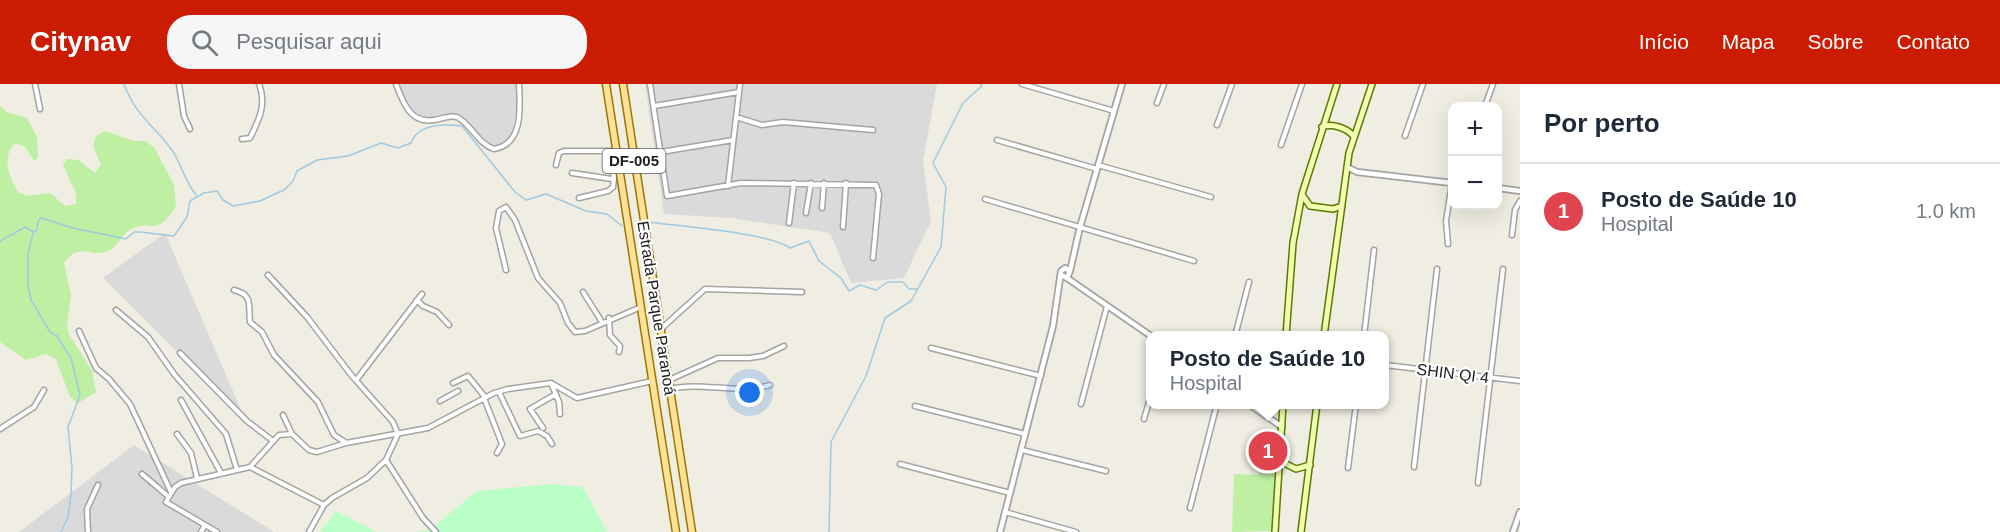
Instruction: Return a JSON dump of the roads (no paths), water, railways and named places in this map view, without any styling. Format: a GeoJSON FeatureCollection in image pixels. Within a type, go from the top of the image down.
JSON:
{"type":"FeatureCollection","features":[{"type":"Feature","properties":{"kind":"main road","name":"Estrada Parque Paranoá"},"geometry":{"type":"LineString","coordinates":[[606,84],[613,151],[630,233],[676,532]]}},
{"type":"Feature","properties":{"kind":"main road","name":"Estrada Parque Paranoá"},"geometry":{"type":"LineString","coordinates":[[623,84],[692,532]]}},
{"type":"Feature","properties":{"kind":"main road"},"geometry":{"type":"LineString","coordinates":[[1286,331],[1293,243],[1302,194],[1337,84]]}},
{"type":"Feature","properties":{"kind":"main road"},"geometry":{"type":"LineString","coordinates":[[1325,331],[1346,170],[1354,137],[1372,84]]}},
{"type":"Feature","properties":{"kind":"main road"},"geometry":{"type":"LineString","coordinates":[[610,107],[620,112],[626,105]]}},
{"type":"Feature","properties":{"kind":"main road"},"geometry":{"type":"LineString","coordinates":[[1322,127],[1333,126],[1350,132],[1354,137]]}},
{"type":"Feature","properties":{"kind":"main road"},"geometry":{"type":"LineString","coordinates":[[1302,194],[1305,202],[1310,206],[1333,209],[1342,206]]}},
{"type":"Feature","properties":{"kind":"main road"},"geometry":{"type":"LineString","coordinates":[[642,307],[646,301],[650,300],[657,307]]}},
{"type":"Feature","properties":{"kind":"main road"},"geometry":{"type":"LineString","coordinates":[[1275,532],[1283,409]]}},
{"type":"Feature","properties":{"kind":"main road"},"geometry":{"type":"LineString","coordinates":[[1301,532],[1317,409]]}},
{"type":"Feature","properties":{"kind":"main road"},"geometry":{"type":"LineString","coordinates":[[663,445],[671,450],[679,445]]}},
{"type":"Feature","properties":{"kind":"main road"},"geometry":{"type":"LineString","coordinates":[[1280,461],[1286,467],[1299,470],[1311,465]]}},
{"type":"Feature","properties":{"kind":"street"},"geometry":{"type":"LineString","coordinates":[[35,84],[40,109]]}},
{"type":"Feature","properties":{"kind":"street"},"geometry":{"type":"LineString","coordinates":[[179,84],[180,98],[190,129]]}},
{"type":"Feature","properties":{"kind":"street"},"geometry":{"type":"LineString","coordinates":[[242,139],[250,138],[260,116],[262,96],[259,84]]}},
{"type":"Feature","properties":{"kind":"street"},"geometry":{"type":"LineString","coordinates":[[396,84],[408,110],[417,118],[427,120],[457,117],[470,126],[484,144],[494,149],[509,142],[517,130],[519,84]]}},
{"type":"Feature","properties":{"kind":"street"},"geometry":{"type":"LineString","coordinates":[[650,84],[668,196],[741,183],[876,185],[879,189],[873,258]]}},
{"type":"Feature","properties":{"kind":"street"},"geometry":{"type":"LineString","coordinates":[[728,186],[740,84]]}},
{"type":"Feature","properties":{"kind":"street"},"geometry":{"type":"LineString","coordinates":[[1022,84],[1114,111]]}},
{"type":"Feature","properties":{"kind":"street"},"geometry":{"type":"LineString","coordinates":[[1000,532],[1041,376],[1060,287],[1067,275],[1122,84]]}},
{"type":"Feature","properties":{"kind":"street"},"geometry":{"type":"LineString","coordinates":[[1157,103],[1164,84]]}},
{"type":"Feature","properties":{"kind":"street"},"geometry":{"type":"LineString","coordinates":[[1217,125],[1232,84]]}},
{"type":"Feature","properties":{"kind":"street"},"geometry":{"type":"LineString","coordinates":[[1281,145],[1302,84]]}},
{"type":"Feature","properties":{"kind":"street"},"geometry":{"type":"LineString","coordinates":[[1405,136],[1423,84]]}},
{"type":"Feature","properties":{"kind":"street"},"geometry":{"type":"LineString","coordinates":[[1486,102],[1493,84]]}},
{"type":"Feature","properties":{"kind":"street"},"geometry":{"type":"LineString","coordinates":[[654,106],[739,92]]}},
{"type":"Feature","properties":{"kind":"street"},"geometry":{"type":"LineString","coordinates":[[736,117],[762,126],[783,122],[873,130]]}},
{"type":"Feature","properties":{"kind":"street"},"geometry":{"type":"LineString","coordinates":[[661,152],[733,140]]}},
{"type":"Feature","properties":{"kind":"street"},"geometry":{"type":"LineString","coordinates":[[997,140],[1211,198]]}},
{"type":"Feature","properties":{"kind":"street"},"geometry":{"type":"LineString","coordinates":[[556,165],[560,153],[564,151],[613,151],[613,187],[608,191],[579,198]]}},
{"type":"Feature","properties":{"kind":"street"},"geometry":{"type":"LineString","coordinates":[[1346,170],[1448,183]]}},
{"type":"Feature","properties":{"kind":"street"},"geometry":{"type":"LineString","coordinates":[[572,173],[607,180],[614,178]]}},
{"type":"Feature","properties":{"kind":"street"},"geometry":{"type":"LineString","coordinates":[[789,222],[794,183]]}},
{"type":"Feature","properties":{"kind":"street"},"geometry":{"type":"LineString","coordinates":[[806,213],[811,183]]}},
{"type":"Feature","properties":{"kind":"street"},"geometry":{"type":"LineString","coordinates":[[822,208],[825,183]]}},
{"type":"Feature","properties":{"kind":"street"},"geometry":{"type":"LineString","coordinates":[[843,227],[846,183]]}},
{"type":"Feature","properties":{"kind":"street"},"geometry":{"type":"LineString","coordinates":[[1502,189],[1520,191]]}},
{"type":"Feature","properties":{"kind":"street"},"geometry":{"type":"LineString","coordinates":[[985,199],[1194,261]]}},
{"type":"Feature","properties":{"kind":"street"},"geometry":{"type":"LineString","coordinates":[[1512,235],[1515,210],[1520,201]]}},
{"type":"Feature","properties":{"kind":"street"},"geometry":{"type":"LineString","coordinates":[[506,270],[496,228],[499,211],[506,207],[515,220],[538,278],[560,303],[573,330],[581,332],[609,318],[642,307]]}},
{"type":"Feature","properties":{"kind":"street"},"geometry":{"type":"LineString","coordinates":[[1448,208],[1446,221],[1448,244]]}},
{"type":"Feature","properties":{"kind":"street"},"geometry":{"type":"LineString","coordinates":[[1365,331],[1374,250]]}},
{"type":"Feature","properties":{"kind":"street"},"geometry":{"type":"LineString","coordinates":[[1073,252],[1065,268],[1067,275],[1146,333]]}},
{"type":"Feature","properties":{"kind":"street"},"geometry":{"type":"LineString","coordinates":[[1414,466],[1437,269]]}},
{"type":"Feature","properties":{"kind":"street"},"geometry":{"type":"LineString","coordinates":[[1478,483],[1503,269]]}},
{"type":"Feature","properties":{"kind":"street"},"geometry":{"type":"LineString","coordinates":[[268,275],[307,317],[393,422],[398,434],[386,460],[368,478],[324,505],[309,532]]}},
{"type":"Feature","properties":{"kind":"street"},"geometry":{"type":"LineString","coordinates":[[1236,331],[1249,282]]}},
{"type":"Feature","properties":{"kind":"street"},"geometry":{"type":"LineString","coordinates":[[660,329],[705,288],[802,292]]}},
{"type":"Feature","properties":{"kind":"street"},"geometry":{"type":"LineString","coordinates":[[234,290],[248,298],[250,322],[262,332],[274,355],[318,402],[334,435],[346,443]]}},
{"type":"Feature","properties":{"kind":"street"},"geometry":{"type":"LineString","coordinates":[[583,292],[602,322]]}},
{"type":"Feature","properties":{"kind":"street"},"geometry":{"type":"LineString","coordinates":[[357,379],[422,294]]}},
{"type":"Feature","properties":{"kind":"street"},"geometry":{"type":"LineString","coordinates":[[417,300],[423,306],[437,312],[449,325]]}},
{"type":"Feature","properties":{"kind":"street"},"geometry":{"type":"LineString","coordinates":[[1081,404],[1107,306]]}},
{"type":"Feature","properties":{"kind":"street"},"geometry":{"type":"LineString","coordinates":[[116,310],[148,337],[174,374],[216,421],[229,439],[237,470]]}},
{"type":"Feature","properties":{"kind":"street"},"geometry":{"type":"LineString","coordinates":[[609,318],[610,335],[620,345],[619,352]]}},
{"type":"Feature","properties":{"kind":"street"},"geometry":{"type":"LineString","coordinates":[[79,331],[96,368],[109,379],[130,404],[170,495]]}},
{"type":"Feature","properties":{"kind":"street"},"geometry":{"type":"LineString","coordinates":[[669,380],[718,358],[763,356],[784,346]]}},
{"type":"Feature","properties":{"kind":"street"},"geometry":{"type":"LineString","coordinates":[[931,348],[1041,376]]}},
{"type":"Feature","properties":{"kind":"street"},"geometry":{"type":"LineString","coordinates":[[180,353],[247,421],[273,441]]}},
{"type":"Feature","properties":{"kind":"street","name":"SHIN QI 4"},"geometry":{"type":"LineString","coordinates":[[1389,365],[1520,381]]}},
{"type":"Feature","properties":{"kind":"street"},"geometry":{"type":"LineString","coordinates":[[453,383],[468,376],[485,397],[501,434],[502,444],[497,453]]}},
{"type":"Feature","properties":{"kind":"street"},"geometry":{"type":"LineString","coordinates":[[283,415],[292,434],[314,453],[346,443],[434,426],[485,397],[499,392],[551,383],[578,398],[653,381]]}},
{"type":"Feature","properties":{"kind":"street"},"geometry":{"type":"LineString","coordinates":[[551,383],[560,414]]}},
{"type":"Feature","properties":{"kind":"street"},"geometry":{"type":"LineString","coordinates":[[670,389],[685,386],[703,389],[770,385]]}},
{"type":"Feature","properties":{"kind":"street"},"geometry":{"type":"LineString","coordinates":[[0,429],[34,407],[44,390]]}},
{"type":"Feature","properties":{"kind":"street"},"geometry":{"type":"LineString","coordinates":[[440,401],[458,390]]}},
{"type":"Feature","properties":{"kind":"street"},"geometry":{"type":"LineString","coordinates":[[499,392],[520,436],[538,431],[547,436],[552,444]]}},
{"type":"Feature","properties":{"kind":"street"},"geometry":{"type":"LineString","coordinates":[[543,428],[530,409],[556,394]]}},
{"type":"Feature","properties":{"kind":"street"},"geometry":{"type":"LineString","coordinates":[[181,400],[221,473]]}},
{"type":"Feature","properties":{"kind":"street"},"geometry":{"type":"LineString","coordinates":[[915,406],[1025,434]]}},
{"type":"Feature","properties":{"kind":"street"},"geometry":{"type":"LineString","coordinates":[[1144,419],[1147,409]]}},
{"type":"Feature","properties":{"kind":"street"},"geometry":{"type":"LineString","coordinates":[[1190,508],[1216,409]]}},
{"type":"Feature","properties":{"kind":"street"},"geometry":{"type":"LineString","coordinates":[[1255,409],[1282,427]]}},
{"type":"Feature","properties":{"kind":"street"},"geometry":{"type":"LineString","coordinates":[[1348,468],[1355,409]]}},
{"type":"Feature","properties":{"kind":"street"},"geometry":{"type":"LineString","coordinates":[[1273,420],[1282,419]]}},
{"type":"Feature","properties":{"kind":"street"},"geometry":{"type":"LineString","coordinates":[[177,434],[191,453],[197,478]]}},
{"type":"Feature","properties":{"kind":"street"},"geometry":{"type":"LineString","coordinates":[[217,532],[166,502],[170,495],[181,483],[250,467],[279,435],[292,434]]}},
{"type":"Feature","properties":{"kind":"street"},"geometry":{"type":"LineString","coordinates":[[1022,450],[1106,471]]}},
{"type":"Feature","properties":{"kind":"street"},"geometry":{"type":"LineString","coordinates":[[386,460],[423,518],[436,532]]}},
{"type":"Feature","properties":{"kind":"street"},"geometry":{"type":"LineString","coordinates":[[900,464],[1010,493]]}},
{"type":"Feature","properties":{"kind":"street"},"geometry":{"type":"LineString","coordinates":[[250,467],[324,505]]}},
{"type":"Feature","properties":{"kind":"street"},"geometry":{"type":"LineString","coordinates":[[142,474],[170,495]]}},
{"type":"Feature","properties":{"kind":"street"},"geometry":{"type":"LineString","coordinates":[[88,532],[87,509],[98,485]]}},
{"type":"Feature","properties":{"kind":"street"},"geometry":{"type":"LineString","coordinates":[[1005,512],[1076,532]]}},
{"type":"Feature","properties":{"kind":"street"},"geometry":{"type":"LineString","coordinates":[[1513,532],[1520,512]]}},
{"type":"Feature","properties":{"kind":"street"},"geometry":{"type":"LineString","coordinates":[[201,532],[205,525]]}},
{"type":"Feature","properties":{"kind":"waterway"},"geometry":{"type":"LineString","coordinates":[[124,84],[135,106],[174,153],[196,195]]}},
{"type":"Feature","properties":{"kind":"waterway"},"geometry":{"type":"LineString","coordinates":[[829,532],[831,442],[866,376],[885,318],[911,301],[941,247],[946,187],[933,163],[963,103],[982,86],[980,84]]}},
{"type":"Feature","properties":{"kind":"waterway"},"geometry":{"type":"LineString","coordinates":[[0,241],[25,227],[34,232],[37,230],[38,221],[42,218],[73,228],[126,239],[134,232],[174,236],[187,217],[190,201],[204,193],[217,191],[223,200],[233,206],[260,201],[284,190],[293,181],[297,171],[317,160],[348,156],[381,143],[398,148],[411,143],[415,136],[426,128],[448,125],[462,126],[515,192],[526,200],[546,194],[586,211],[607,214],[622,226]]}},
{"type":"Feature","properties":{"kind":"waterway"},"geometry":{"type":"LineString","coordinates":[[648,222],[744,234],[764,238],[790,248],[809,241],[819,261],[841,278],[849,291],[860,285],[876,290],[888,282],[903,282],[909,289],[918,289]]}},
{"type":"Feature","properties":{"kind":"waterway"},"geometry":{"type":"LineString","coordinates":[[33,233],[28,254],[28,285],[31,300],[50,332],[57,336],[71,358],[80,395],[68,427],[72,468],[71,495],[68,517],[61,532]]}},
{"type":"Feature","properties":{"kind":"place","name":"Posto de Saúde 10"},"geometry":{"type":"Point","coordinates":[1268,451]}}]}
